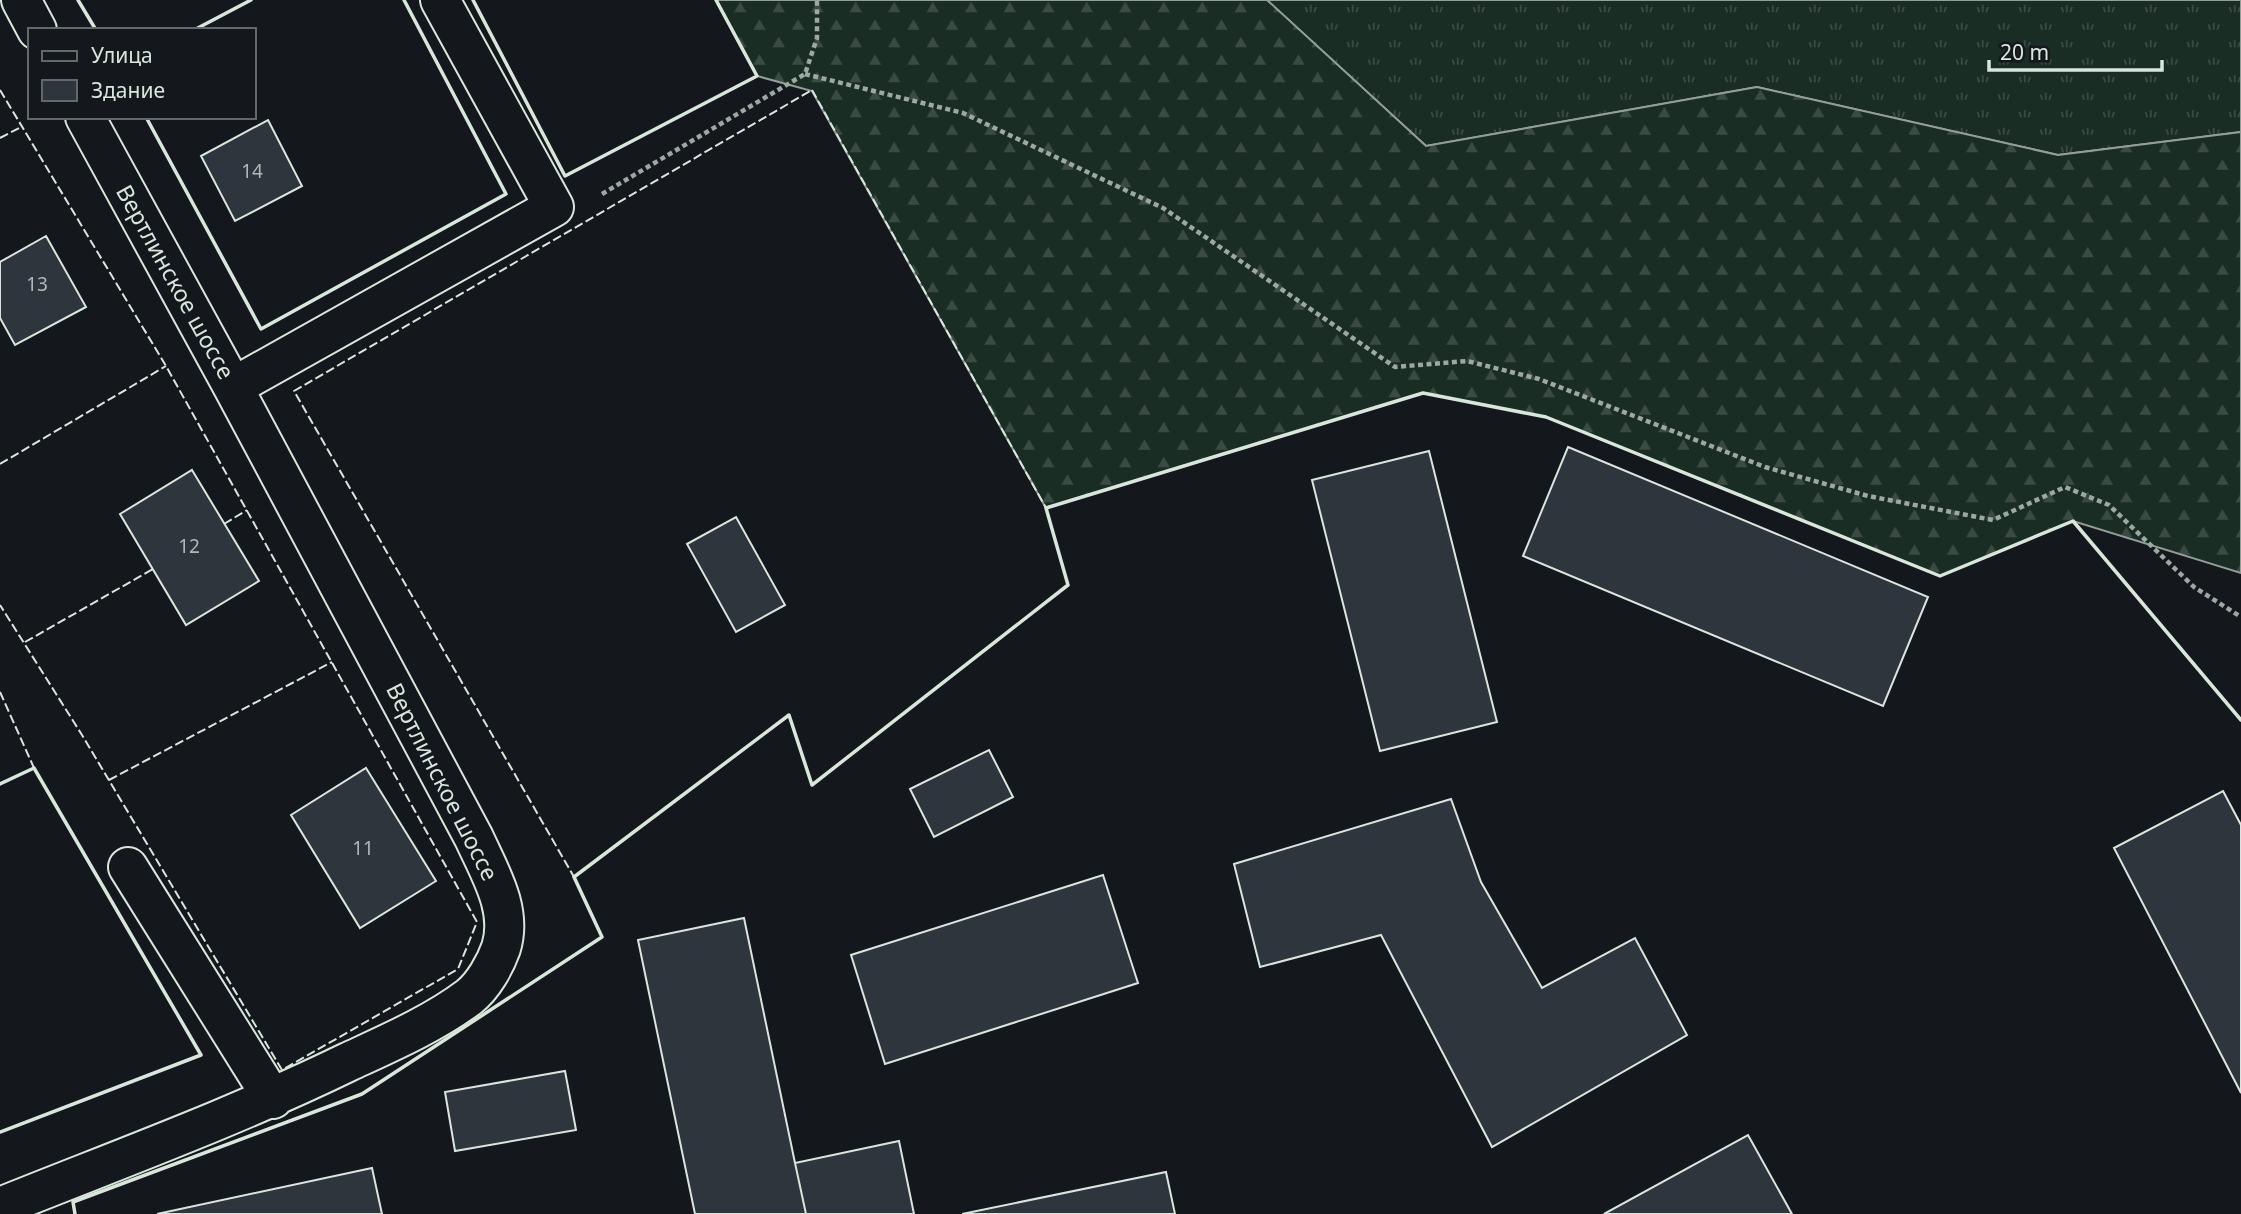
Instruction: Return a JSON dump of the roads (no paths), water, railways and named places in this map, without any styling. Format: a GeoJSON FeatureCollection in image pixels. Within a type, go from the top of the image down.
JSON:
{"type":"FeatureCollection","features":[{"type":"Feature","properties":{"kind":"street"},"geometry":{"type":"LineString","coordinates":[[20,0],[36,28]]}},
{"type":"Feature","properties":{"kind":"street"},"geometry":{"type":"LineString","coordinates":[[233,387],[554,207],[440,0]]}},
{"type":"Feature","properties":{"kind":"street","name":"Вертлинское шоссе"},"geometry":{"type":"LineString","coordinates":[[0,1207],[273,1099],[417,1029],[471,995],[488,976],[500,949],[506,921],[496,887],[474,838],[86,119]]}},
{"type":"Feature","properties":{"kind":"street"},"geometry":{"type":"LineString","coordinates":[[128,867],[273,1099]]}}]}
